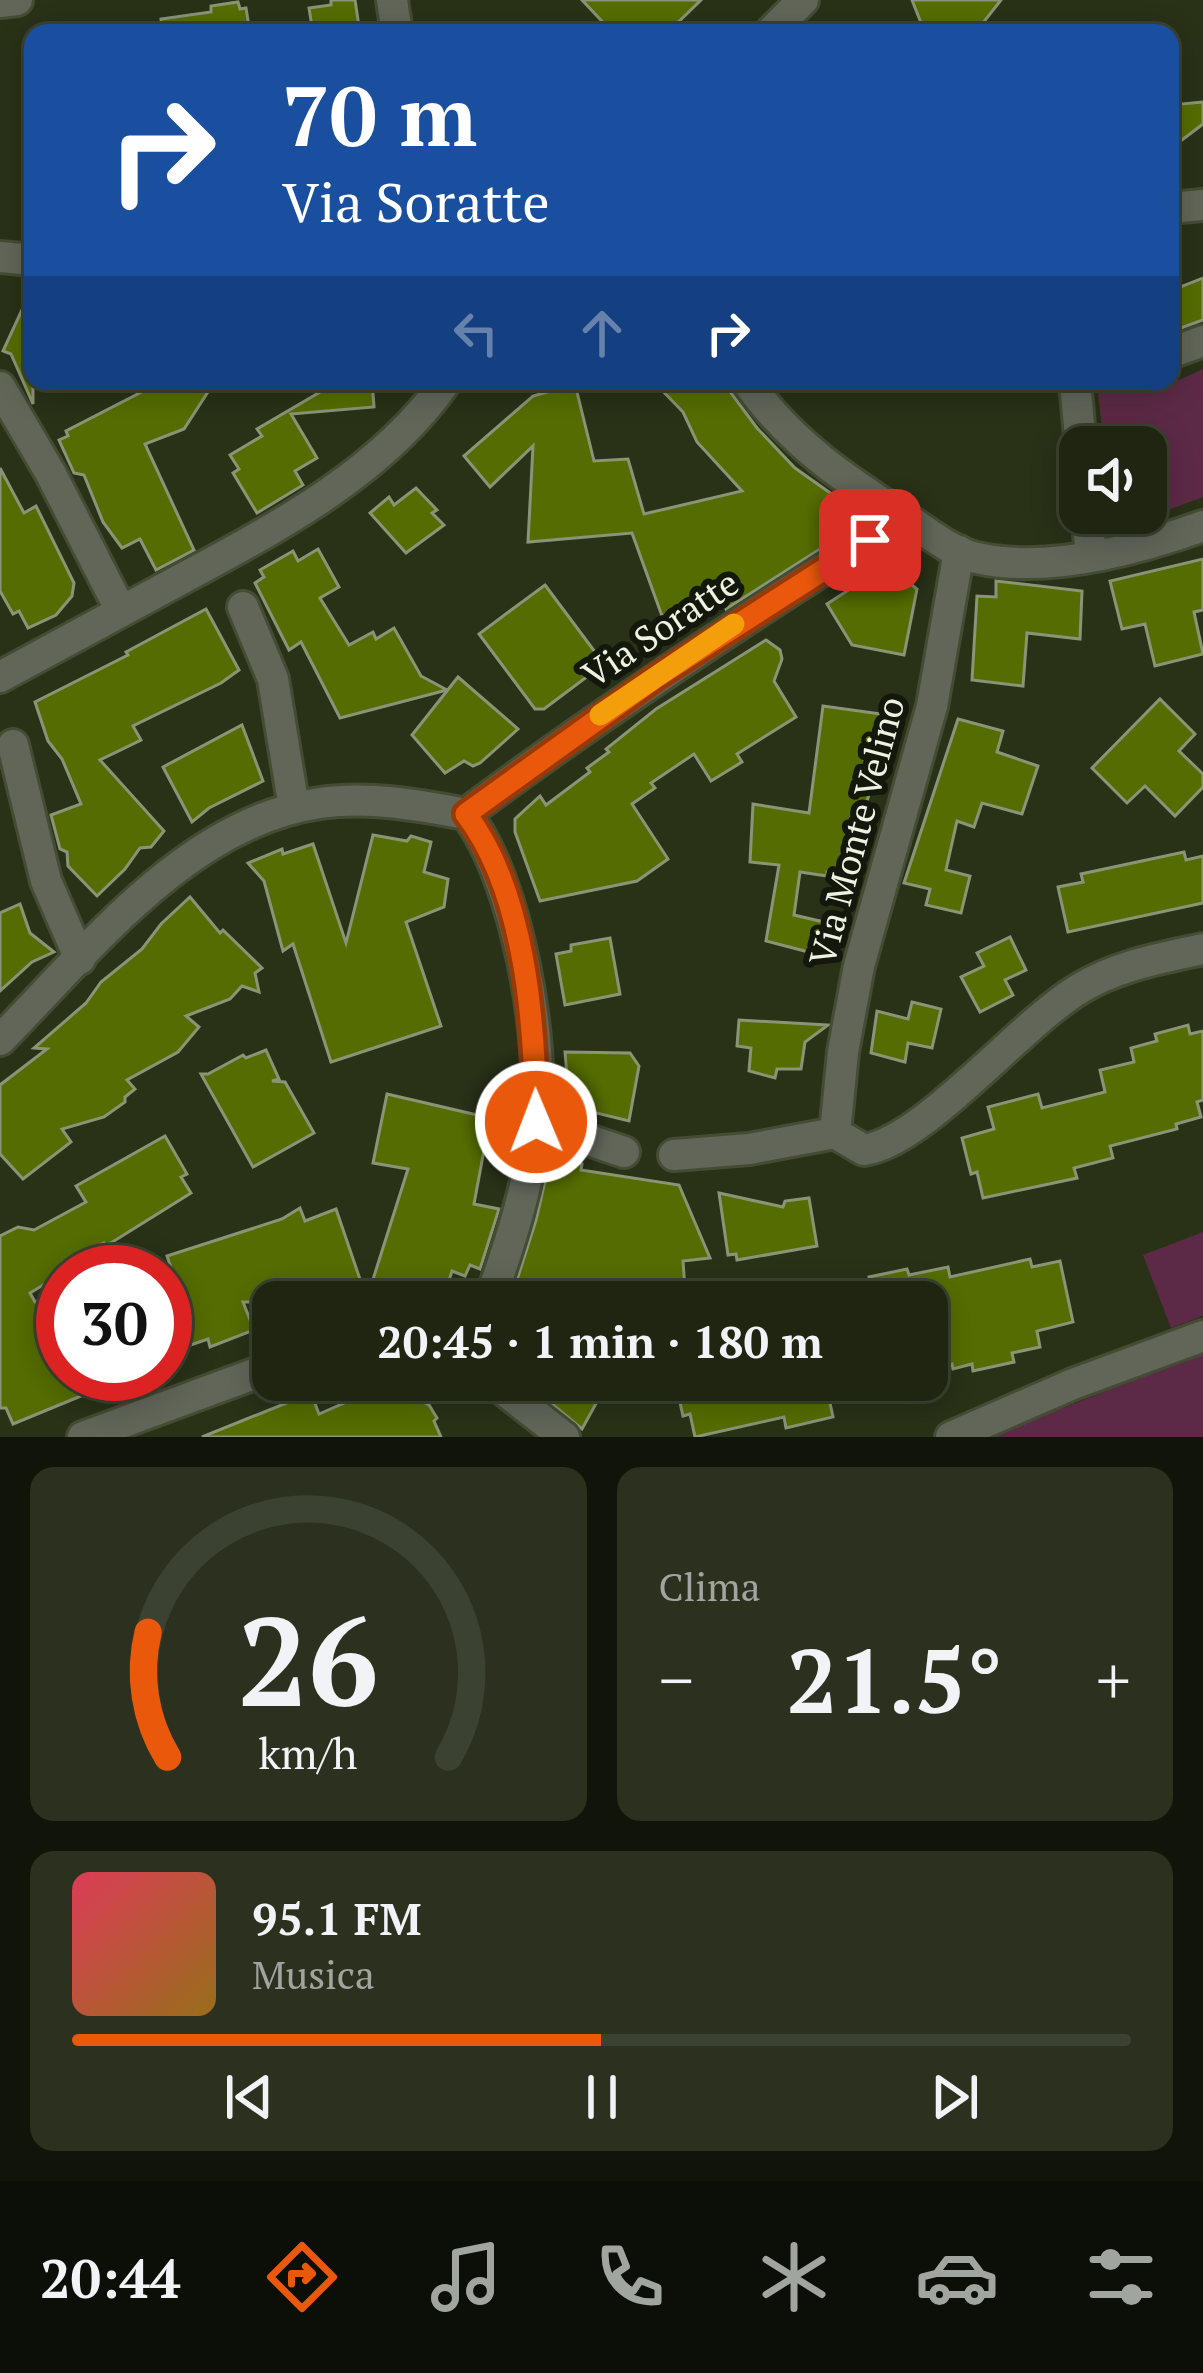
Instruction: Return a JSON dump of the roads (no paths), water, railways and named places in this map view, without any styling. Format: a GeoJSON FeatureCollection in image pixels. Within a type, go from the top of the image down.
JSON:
{"type":"FeatureCollection","features":[{"type":"Feature","properties":{"kind":"street"},"geometry":{"type":"LineString","coordinates":[[0,2],[17,0]]}},
{"type":"Feature","properties":{"kind":"street"},"geometry":{"type":"LineString","coordinates":[[779,24],[803,0]]}},
{"type":"Feature","properties":{"kind":"street"},"geometry":{"type":"LineString","coordinates":[[0,387],[121,611]]}},
{"type":"Feature","properties":{"kind":"street"},"geometry":{"type":"LineString","coordinates":[[0,676],[336,489],[415,419],[439,390]]}},
{"type":"Feature","properties":{"kind":"street"},"geometry":{"type":"LineString","coordinates":[[757,390],[816,459],[958,551],[979,559],[1090,555],[1203,526]]}},
{"type":"Feature","properties":{"kind":"street"},"geometry":{"type":"LineString","coordinates":[[1077,390],[1079,426]]}},
{"type":"Feature","properties":{"kind":"street","name":"Via Soratte"},"geometry":{"type":"LineString","coordinates":[[466,814],[714,638],[905,518]]}},
{"type":"Feature","properties":{"kind":"street"},"geometry":{"type":"LineString","coordinates":[[1088,534],[1090,555]]}},
{"type":"Feature","properties":{"kind":"street","name":"Via Monte Velino"},"geometry":{"type":"LineString","coordinates":[[835,1133],[843,1052],[859,966],[932,706],[958,551]]}},
{"type":"Feature","properties":{"kind":"street"},"geometry":{"type":"LineString","coordinates":[[243,607],[273,680],[294,808]]}},
{"type":"Feature","properties":{"kind":"street"},"geometry":{"type":"LineString","coordinates":[[13,745],[46,881],[80,959]]}},
{"type":"Feature","properties":{"kind":"street"},"geometry":{"type":"LineString","coordinates":[[0,1040],[183,861],[229,834],[294,808],[372,800],[466,814],[497,868],[512,919],[530,1018],[536,1122],[510,1243],[496,1281]]}},
{"type":"Feature","properties":{"kind":"street"},"geometry":{"type":"LineString","coordinates":[[674,1155],[749,1149],[835,1133],[864,1150],[894,1141],[1080,988],[1121,970],[1203,949]]}},
{"type":"Feature","properties":{"kind":"street"},"geometry":{"type":"LineString","coordinates":[[536,1122],[624,1152]]}},
{"type":"Feature","properties":{"kind":"street"},"geometry":{"type":"LineString","coordinates":[[951,1437],[1073,1384],[1203,1336]]}},
{"type":"Feature","properties":{"kind":"street"},"geometry":{"type":"LineString","coordinates":[[83,1437],[252,1375]]}},
{"type":"Feature","properties":{"kind":"street"},"geometry":{"type":"LineString","coordinates":[[518,1401],[564,1437]]}}]}
